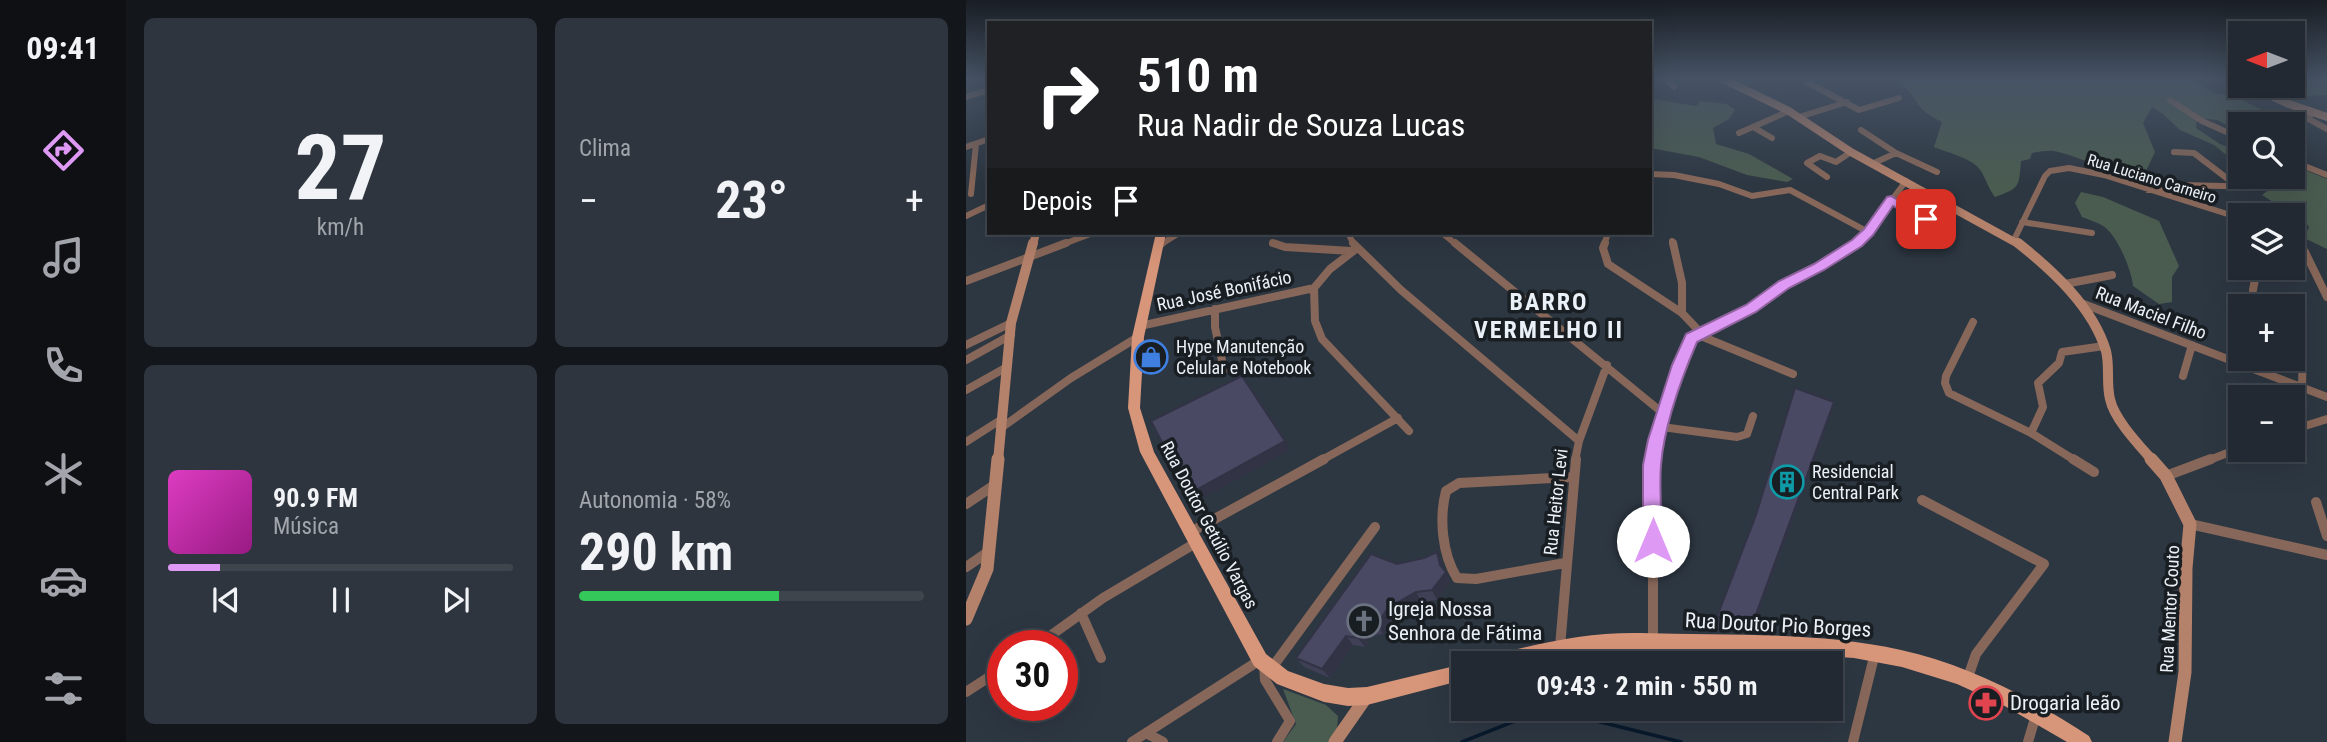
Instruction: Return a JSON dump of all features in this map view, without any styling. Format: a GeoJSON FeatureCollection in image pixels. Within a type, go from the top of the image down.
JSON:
{"type":"FeatureCollection","features":[{"type":"Feature","properties":{"kind":"main road","name":"Rua Doutor Getúlio Vargas"},"geometry":{"type":"LineString","coordinates":[[1159,239],[1139,331],[1134,408],[1153,466],[1191,538],[1265,664]]}},
{"type":"Feature","properties":{"kind":"main road","name":"Rua Doutor Pio Borges"},"geometry":{"type":"LineString","coordinates":[[1544,651],[1613,641],[1804,646],[1875,653],[1967,680],[2037,712],[2083,742]]}},
{"type":"Feature","properties":{"kind":"main road"},"geometry":{"type":"LineString","coordinates":[[1265,664],[1283,678],[1324,693],[1348,697],[1367,696],[1451,675]]}},
{"type":"Feature","properties":{"kind":"street"},"geometry":{"type":"LineString","coordinates":[[1740,133],[1783,114]]}},
{"type":"Feature","properties":{"kind":"street","name":"Rua Mentor Couto"},"geometry":{"type":"LineString","coordinates":[[1793,114],[1852,152],[2014,240],[2065,284],[2094,321],[2104,346],[2110,401],[2130,434],[2166,476],[2190,524],[2186,568],[2185,672],[2175,742]]}},
{"type":"Feature","properties":{"kind":"street"},"geometry":{"type":"LineString","coordinates":[[1799,117],[1810,114]]}},
{"type":"Feature","properties":{"kind":"street"},"geometry":{"type":"LineString","coordinates":[[2191,114],[2202,121],[2228,130]]}},
{"type":"Feature","properties":{"kind":"street"},"geometry":{"type":"LineString","coordinates":[[2305,117],[2312,114]]}},
{"type":"Feature","properties":{"kind":"street"},"geometry":{"type":"LineString","coordinates":[[2305,117],[2327,128]]}},
{"type":"Feature","properties":{"kind":"street"},"geometry":{"type":"LineString","coordinates":[[1754,127],[1772,138]]}},
{"type":"Feature","properties":{"kind":"street"},"geometry":{"type":"LineString","coordinates":[[1861,130],[1896,153],[1937,172]]}},
{"type":"Feature","properties":{"kind":"street"},"geometry":{"type":"LineString","coordinates":[[966,147],[987,140]]}},
{"type":"Feature","properties":{"kind":"street"},"geometry":{"type":"LineString","coordinates":[[969,190],[969,172],[976,144]]}},
{"type":"Feature","properties":{"kind":"street"},"geometry":{"type":"LineString","coordinates":[[1827,177],[1807,163],[1820,156],[1836,162],[1852,152]]}},
{"type":"Feature","properties":{"kind":"street"},"geometry":{"type":"LineString","coordinates":[[2174,152],[2194,153],[2228,179]]}},
{"type":"Feature","properties":{"kind":"street"},"geometry":{"type":"LineString","coordinates":[[1874,163],[1896,153]]}},
{"type":"Feature","properties":{"kind":"street"},"geometry":{"type":"LineString","coordinates":[[2305,166],[2327,174]]}},
{"type":"Feature","properties":{"kind":"street","name":"Rua Luciano Carneiro"},"geometry":{"type":"LineString","coordinates":[[2014,240],[2045,176],[2056,169],[2082,170],[2228,214]]}},
{"type":"Feature","properties":{"kind":"street"},"geometry":{"type":"LineString","coordinates":[[1652,174],[1674,175],[1719,184],[1752,196],[1790,190],[1868,232]]}},
{"type":"Feature","properties":{"kind":"street"},"geometry":{"type":"LineString","coordinates":[[1653,642],[1652,465],[1664,414],[1688,343],[1698,333],[1751,308],[1784,284],[1819,267],[1857,243],[1906,181]]}},
{"type":"Feature","properties":{"kind":"street"},"geometry":{"type":"LineString","coordinates":[[2145,190],[2182,185],[2228,186]]}},
{"type":"Feature","properties":{"kind":"street"},"geometry":{"type":"LineString","coordinates":[[1891,200],[1943,228]]}},
{"type":"Feature","properties":{"kind":"street"},"geometry":{"type":"LineString","coordinates":[[966,216],[987,206]]}},
{"type":"Feature","properties":{"kind":"street"},"geometry":{"type":"LineString","coordinates":[[2022,222],[2092,233]]}},
{"type":"Feature","properties":{"kind":"street"},"geometry":{"type":"LineString","coordinates":[[966,619],[987,569],[993,486],[1011,329],[1036,235]]}},
{"type":"Feature","properties":{"kind":"street"},"geometry":{"type":"LineString","coordinates":[[966,281],[1088,235]]}},
{"type":"Feature","properties":{"kind":"street"},"geometry":{"type":"LineString","coordinates":[[1349,235],[1354,250],[1579,441]]}},
{"type":"Feature","properties":{"kind":"street"},"geometry":{"type":"LineString","coordinates":[[1445,235],[1608,365],[1664,414]]}},
{"type":"Feature","properties":{"kind":"street"},"geometry":{"type":"LineString","coordinates":[[1607,235],[1603,248],[1608,264],[1682,313],[1698,333],[1793,374]]}},
{"type":"Feature","properties":{"kind":"street"},"geometry":{"type":"LineString","coordinates":[[1672,241],[1682,283],[1682,313]]}},
{"type":"Feature","properties":{"kind":"street"},"geometry":{"type":"LineString","coordinates":[[1272,243],[1285,247],[1354,250]]}},
{"type":"Feature","properties":{"kind":"street"},"geometry":{"type":"LineString","coordinates":[[1354,250],[1314,288],[1315,321],[1322,339],[1409,431]]}},
{"type":"Feature","properties":{"kind":"street"},"geometry":{"type":"LineString","coordinates":[[2305,251],[2327,297]]}},
{"type":"Feature","properties":{"kind":"street"},"geometry":{"type":"LineString","coordinates":[[2065,284],[2112,275]]}},
{"type":"Feature","properties":{"kind":"street"},"geometry":{"type":"LineString","coordinates":[[2253,290],[2255,280]]}},
{"type":"Feature","properties":{"kind":"street","name":"Rua José Bonifácio"},"geometry":{"type":"LineString","coordinates":[[966,442],[1002,423],[1071,379],[1139,331],[1215,309],[1314,288]]}},
{"type":"Feature","properties":{"kind":"street","name":"Rua Maciel Filho"},"geometry":{"type":"LineString","coordinates":[[2081,303],[2299,385]]}},
{"type":"Feature","properties":{"kind":"street"},"geometry":{"type":"LineString","coordinates":[[1215,309],[1215,327],[1224,370]]}},
{"type":"Feature","properties":{"kind":"street"},"geometry":{"type":"LineString","coordinates":[[1973,322],[1946,376],[1945,388],[1957,398],[2031,433],[2094,472]]}},
{"type":"Feature","properties":{"kind":"street"},"geometry":{"type":"LineString","coordinates":[[966,345],[1011,329]]}},
{"type":"Feature","properties":{"kind":"street"},"geometry":{"type":"LineString","coordinates":[[966,360],[1011,329]]}},
{"type":"Feature","properties":{"kind":"street"},"geometry":{"type":"LineString","coordinates":[[2183,376],[2192,345]]}},
{"type":"Feature","properties":{"kind":"street"},"geometry":{"type":"LineString","coordinates":[[2031,433],[2043,407],[2038,383],[2059,363],[2062,352],[2104,346]]}},
{"type":"Feature","properties":{"kind":"street","name":"Rua Heitor Levi"},"geometry":{"type":"LineString","coordinates":[[1560,647],[1565,563],[1579,441],[1608,365]]}},
{"type":"Feature","properties":{"kind":"street"},"geometry":{"type":"LineString","coordinates":[[966,390],[1007,367]]}},
{"type":"Feature","properties":{"kind":"street","name":"Rua Maciel Filho"},"geometry":{"type":"LineString","coordinates":[[2305,387],[2327,397]]}},
{"type":"Feature","properties":{"kind":"street"},"geometry":{"type":"LineString","coordinates":[[1662,427],[1737,437],[1747,434],[1753,416]]}},
{"type":"Feature","properties":{"kind":"street"},"geometry":{"type":"LineString","coordinates":[[1058,630],[1191,538],[1398,418]]}},
{"type":"Feature","properties":{"kind":"street"},"geometry":{"type":"LineString","coordinates":[[2305,426],[2327,419]]}},
{"type":"Feature","properties":{"kind":"street"},"geometry":{"type":"LineString","coordinates":[[2166,476],[2228,453]]}},
{"type":"Feature","properties":{"kind":"street"},"geometry":{"type":"LineString","coordinates":[[1565,563],[1476,579],[1457,578],[1449,566],[1442,506],[1446,491],[1459,483],[1573,477]]}},
{"type":"Feature","properties":{"kind":"street"},"geometry":{"type":"LineString","coordinates":[[966,504],[993,486]]}},
{"type":"Feature","properties":{"kind":"street"},"geometry":{"type":"LineString","coordinates":[[1922,499],[2044,564],[1976,654],[1967,680]]}},
{"type":"Feature","properties":{"kind":"street"},"geometry":{"type":"LineString","coordinates":[[2316,502],[2327,536]]}},
{"type":"Feature","properties":{"kind":"street"},"geometry":{"type":"LineString","coordinates":[[2190,524],[2327,555]]}},
{"type":"Feature","properties":{"kind":"street"},"geometry":{"type":"LineString","coordinates":[[1132,742],[1265,664],[1375,527]]}},
{"type":"Feature","properties":{"kind":"street"},"geometry":{"type":"LineString","coordinates":[[966,567],[988,552]]}},
{"type":"Feature","properties":{"kind":"street"},"geometry":{"type":"LineString","coordinates":[[1081,613],[1101,658]]}},
{"type":"Feature","properties":{"kind":"street"},"geometry":{"type":"LineString","coordinates":[[1853,742],[1875,653]]}},
{"type":"Feature","properties":{"kind":"street","name":"Rua Doutor Getúlio Vargas"},"geometry":{"type":"LineString","coordinates":[[1265,664],[1265,680],[1290,721],[1277,742]]}},
{"type":"Feature","properties":{"kind":"street"},"geometry":{"type":"LineString","coordinates":[[966,692],[987,678]]}},
{"type":"Feature","properties":{"kind":"street"},"geometry":{"type":"LineString","coordinates":[[1335,742],[1367,696]]}},
{"type":"Feature","properties":{"kind":"street"},"geometry":{"type":"LineString","coordinates":[[2028,742],[2037,712]]}},
{"type":"Feature","properties":{"kind":"street"},"geometry":{"type":"LineString","coordinates":[[1146,733],[1163,742]]}},
{"type":"Feature","properties":{"kind":"green space"},"geometry":{"type":"Polygon","coordinates":[[[1652,114],[1733,114],[1729,119],[1713,128],[1716,144],[1749,154],[1793,179],[1787,182],[1747,175],[1699,157],[1652,148],[1652,114]]]}},
{"type":"Feature","properties":{"kind":"green space"},"geometry":{"type":"Polygon","coordinates":[[[1927,114],[2148,114],[2143,123],[2155,152],[2146,171],[2135,173],[2111,170],[2054,151],[2032,153],[2030,159],[2021,161],[2020,176],[2014,189],[1995,197],[1977,166],[1934,147],[1942,122],[1927,114]]]}},
{"type":"Feature","properties":{"kind":"green space"},"geometry":{"type":"Polygon","coordinates":[[[2162,114],[2228,114],[2228,126],[2217,120],[2197,118],[2196,128],[2228,147],[2228,156],[2214,145],[2180,130],[2162,114]]]}},
{"type":"Feature","properties":{"kind":"green space"},"geometry":{"type":"Polygon","coordinates":[[[2305,170],[2327,179],[2327,249],[2305,238],[2309,227],[2305,222],[2305,203],[2274,203],[2262,195],[2270,189],[2305,189],[2305,170]]]}},
{"type":"Feature","properties":{"kind":"green space"},"geometry":{"type":"Polygon","coordinates":[[[2081,192],[2103,197],[2159,221],[2179,266],[2172,277],[2172,302],[2159,304],[2133,286],[2127,263],[2108,230],[2082,217],[2075,203],[2081,192]]]}},
{"type":"Feature","properties":{"kind":"green space"},"geometry":{"type":"Polygon","coordinates":[[[1283,689],[1326,705],[1338,716],[1337,730],[1331,742],[1283,742],[1296,724],[1283,689]]]}},
{"type":"Feature","properties":{"kind":"building"},"geometry":{"type":"Polygon","coordinates":[[[1242,376],[1285,441],[1189,494],[1151,421],[1242,376]]]}},
{"type":"Feature","properties":{"kind":"building","name":"Residencial Central Park"},"geometry":{"type":"Polygon","coordinates":[[[1795,388],[1834,402],[1755,617],[1717,617],[1756,515],[1795,388]]]}},
{"type":"Feature","properties":{"kind":"building","name":"Igreja Nossa Senhora de Fátima"},"geometry":{"type":"Polygon","coordinates":[[[1437,552],[1440,565],[1446,572],[1432,590],[1416,592],[1388,608],[1377,624],[1366,626],[1358,638],[1346,636],[1322,669],[1296,658],[1371,554],[1397,564],[1437,552]]]}},
{"type":"Feature","properties":{"kind":"waterway"},"geometry":{"type":"LineString","coordinates":[[1462,742],[1515,721]]}},
{"type":"Feature","properties":{"kind":"waterway"},"geometry":{"type":"LineString","coordinates":[[1596,721],[1681,742]]}},
{"type":"Feature","properties":{"kind":"place","name":"Hype Manutenção Celular e Notebook"},"geometry":{"type":"Point","coordinates":[1151,357]}},
{"type":"Feature","properties":{"kind":"place","name":"Residencial Central Park"},"geometry":{"type":"Point","coordinates":[1787,482]}},
{"type":"Feature","properties":{"kind":"place","name":"Igreja Nossa Senhora de Fátima"},"geometry":{"type":"Point","coordinates":[1364,621]}},
{"type":"Feature","properties":{"kind":"place","name":"Drogaria leão"},"geometry":{"type":"Point","coordinates":[1986,703]}},
{"type":"Feature","properties":{"kind":"district","name":"BARRO VERMELHO II"},"geometry":{"type":"Point","coordinates":[1549,316]}},
{"type":"Feature","properties":{"kind":"route"},"geometry":{"type":"LineString","coordinates":[[1653,541],[1652,465],[1664,414],[1691,338],[1751,308],[1784,284],[1819,267],[1857,243],[1891,200],[1926,219]]}}]}
